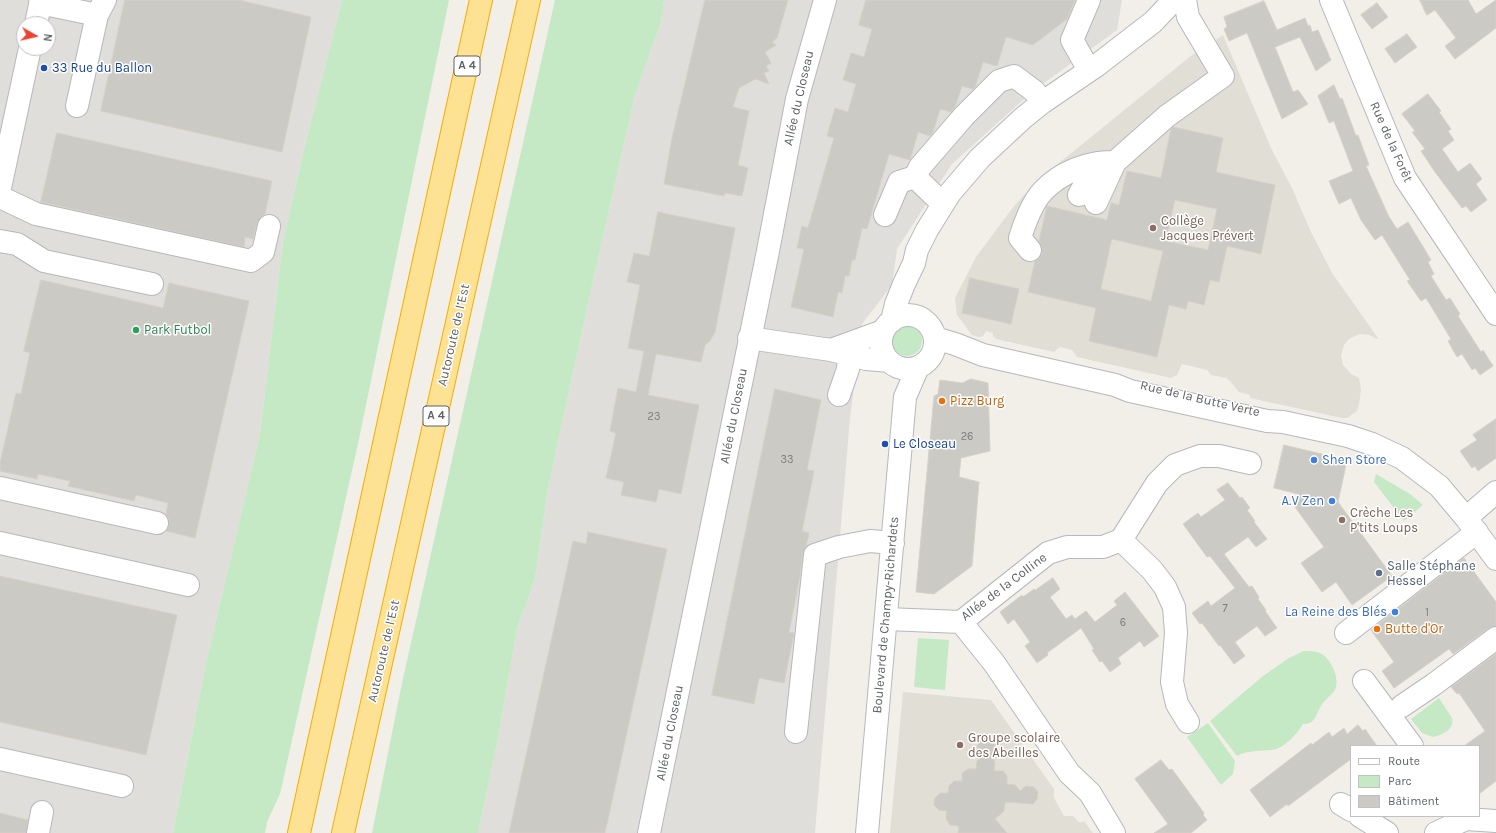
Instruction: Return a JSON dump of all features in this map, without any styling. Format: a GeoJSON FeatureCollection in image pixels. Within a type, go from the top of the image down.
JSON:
{"type":"FeatureCollection","features":[{"type":"Feature","properties":{"kind":"highway","name":"A 4"},"geometry":{"type":"LineString","coordinates":[[299,833],[482,0]]}},
{"type":"Feature","properties":{"kind":"highway","name":"Autoroute de l’Est"},"geometry":{"type":"LineString","coordinates":[[343,833],[529,0]]}},
{"type":"Feature","properties":{"kind":"street","name":"Allée du Closeau"},"geometry":{"type":"LineString","coordinates":[[649,833],[797,99],[824,0]]}},
{"type":"Feature","properties":{"kind":"street"},"geometry":{"type":"LineString","coordinates":[[1089,0],[1072,40],[1089,70]]}},
{"type":"Feature","properties":{"kind":"street"},"geometry":{"type":"LineString","coordinates":[[893,363],[883,352],[882,345],[888,326],[914,263],[917,250],[927,230],[950,193],[980,158],[1023,118],[1153,22],[1174,0]]}},
{"type":"Feature","properties":{"kind":"street"},"geometry":{"type":"LineString","coordinates":[[1030,250],[1020,238],[1026,220],[1042,192],[1069,172],[1106,162],[1223,76],[1188,17],[1185,0]]}},
{"type":"Feature","properties":{"kind":"street","name":"Rue de la Forêt"},"geometry":{"type":"LineString","coordinates":[[1331,0],[1405,178],[1496,314]]}},
{"type":"Feature","properties":{"kind":"street"},"geometry":{"type":"LineString","coordinates":[[39,9],[101,8],[77,106]]}},
{"type":"Feature","properties":{"kind":"street"},"geometry":{"type":"LineString","coordinates":[[0,188],[28,56]]}},
{"type":"Feature","properties":{"kind":"street"},"geometry":{"type":"LineString","coordinates":[[885,215],[899,182],[915,177],[920,168],[964,116],[999,81],[1014,76],[1034,91],[1043,102]]}},
{"type":"Feature","properties":{"kind":"street"},"geometry":{"type":"LineString","coordinates":[[1088,199],[1106,162]]}},
{"type":"Feature","properties":{"kind":"street"},"geometry":{"type":"LineString","coordinates":[[915,177],[943,204]]}},
{"type":"Feature","properties":{"kind":"street"},"geometry":{"type":"LineString","coordinates":[[0,197],[36,214],[251,262],[263,252],[269,226]]}},
{"type":"Feature","properties":{"kind":"street"},"geometry":{"type":"LineString","coordinates":[[0,241],[17,244],[44,261],[152,284]]}},
{"type":"Feature","properties":{"kind":"street"},"geometry":{"type":"LineString","coordinates":[[914,263],[915,291],[919,318]]}},
{"type":"Feature","properties":{"kind":"street"},"geometry":{"type":"LineString","coordinates":[[750,338],[893,363],[907,369],[928,353],[932,330],[926,322],[919,318],[905,315],[840,353]]}},
{"type":"Feature","properties":{"kind":"street","name":"Rue de la Butte Verte"},"geometry":{"type":"LineString","coordinates":[[928,353],[955,344],[983,354],[1115,384],[1131,384],[1269,415],[1283,422],[1348,436],[1372,444],[1402,458],[1439,486],[1471,525],[1496,559]]}},
{"type":"Feature","properties":{"kind":"street"},"geometry":{"type":"LineString","coordinates":[[839,395],[848,369],[840,353]]}},
{"type":"Feature","properties":{"kind":"street","name":"Boulevard de Champy-Richardets"},"geometry":{"type":"LineString","coordinates":[[867,833],[905,397],[928,353]]}},
{"type":"Feature","properties":{"kind":"street","name":"Boulevard de Champy-Richardets"},"geometry":{"type":"LineString","coordinates":[[893,363],[905,397]]}},
{"type":"Feature","properties":{"kind":"street"},"geometry":{"type":"LineString","coordinates":[[1188,722],[1177,704],[1172,682],[1176,633],[1174,607],[1165,587],[1152,570],[1121,540],[1157,483],[1175,465],[1200,456],[1219,456],[1250,463]]}},
{"type":"Feature","properties":{"kind":"street"},"geometry":{"type":"LineString","coordinates":[[0,488],[157,523]]}},
{"type":"Feature","properties":{"kind":"street"},"geometry":{"type":"LineString","coordinates":[[1346,633],[1471,525],[1496,492]]}},
{"type":"Feature","properties":{"kind":"street","name":"Allée de la Colline"},"geometry":{"type":"LineString","coordinates":[[886,619],[961,622],[1048,553],[1067,547],[1103,547],[1121,540]]}},
{"type":"Feature","properties":{"kind":"street"},"geometry":{"type":"LineString","coordinates":[[796,732],[815,555],[839,547],[870,541],[893,543]]}},
{"type":"Feature","properties":{"kind":"street"},"geometry":{"type":"LineString","coordinates":[[0,543],[188,585]]}},
{"type":"Feature","properties":{"kind":"street"},"geometry":{"type":"LineString","coordinates":[[961,622],[994,663],[1069,773],[1090,793],[1114,833]]}},
{"type":"Feature","properties":{"kind":"street"},"geometry":{"type":"LineString","coordinates":[[1402,706],[1496,638]]}},
{"type":"Feature","properties":{"kind":"street"},"geometry":{"type":"LineString","coordinates":[[1364,681],[1411,745]]}},
{"type":"Feature","properties":{"kind":"street"},"geometry":{"type":"LineString","coordinates":[[0,759],[122,786]]}},
{"type":"Feature","properties":{"kind":"street"},"geometry":{"type":"LineString","coordinates":[[38,833],[42,812]]}},
{"type":"Feature","properties":{"kind":"street"},"geometry":{"type":"LineString","coordinates":[[1362,817],[1387,833]]}},
{"type":"Feature","properties":{"kind":"street"},"geometry":{"type":"LineString","coordinates":[[1436,833],[1465,818],[1496,821]]}},
{"type":"Feature","properties":{"kind":"shaded area"},"geometry":{"type":"Polygon","coordinates":[[[0,0],[342,0],[305,145],[283,241],[260,434],[206,663],[173,833],[0,833],[0,0]]]}},
{"type":"Feature","properties":{"kind":"shaded area"},"geometry":{"type":"Polygon","coordinates":[[[664,0],[1122,0],[1117,30],[1033,91],[952,164],[897,249],[892,285],[862,324],[850,418],[815,833],[478,833],[498,738],[517,629],[535,579],[548,488],[594,276],[635,95],[661,22],[664,0]]]}},
{"type":"Feature","properties":{"kind":"shaded area","name":"Collège Jacques Prévert"},"geometry":{"type":"Polygon","coordinates":[[[1223,35],[1271,148],[1292,188],[1311,232],[1332,273],[1378,338],[1359,334],[1349,339],[1344,345],[1341,355],[1343,365],[1351,374],[1359,378],[1361,390],[1357,411],[1347,418],[1250,398],[1250,395],[1239,392],[1226,378],[1211,375],[1207,370],[1182,364],[1177,375],[1171,378],[1077,357],[1072,350],[1060,347],[1054,352],[996,339],[993,336],[993,333],[986,331],[983,336],[979,337],[972,335],[957,315],[955,298],[976,257],[1014,206],[1037,181],[1192,55],[1223,35]]]}},
{"type":"Feature","properties":{"kind":"shaded area","name":"Groupe scolaire des Abeilles"},"geometry":{"type":"Polygon","coordinates":[[[903,692],[991,700],[1054,789],[1054,798],[1064,816],[1073,816],[1080,823],[1084,821],[1093,833],[890,833],[903,692]]]}},
{"type":"Feature","properties":{"kind":"green space"},"geometry":{"type":"Polygon","coordinates":[[[342,0],[449,0],[359,439],[280,794],[267,822],[265,833],[173,833],[206,663],[260,434],[283,241],[305,145],[342,0]]]}},
{"type":"Feature","properties":{"kind":"green space"},"geometry":{"type":"Polygon","coordinates":[[[555,0],[664,0],[661,22],[635,95],[594,276],[548,488],[535,579],[517,629],[498,738],[478,833],[372,833],[402,683],[555,0]]]}},
{"type":"Feature","properties":{"kind":"green space"},"geometry":{"type":"Polygon","coordinates":[[[907,326],[918,330],[922,341],[918,352],[907,356],[896,352],[892,341],[896,330],[907,326]]]}},
{"type":"Feature","properties":{"kind":"green space"},"geometry":{"type":"Polygon","coordinates":[[[1376,474],[1410,494],[1423,505],[1404,521],[1374,482],[1376,474]]]}},
{"type":"Feature","properties":{"kind":"green space"},"geometry":{"type":"Polygon","coordinates":[[[918,638],[949,640],[945,690],[914,687],[918,638]]]}},
{"type":"Feature","properties":{"kind":"green space"},"geometry":{"type":"Polygon","coordinates":[[[1304,651],[1313,651],[1326,657],[1336,676],[1335,690],[1322,704],[1313,721],[1303,724],[1294,736],[1281,747],[1271,750],[1249,752],[1237,756],[1210,721],[1263,676],[1289,658],[1304,651]]]}},
{"type":"Feature","properties":{"kind":"green space"},"geometry":{"type":"Polygon","coordinates":[[[1439,698],[1452,718],[1452,722],[1447,731],[1433,737],[1422,733],[1411,719],[1439,698]]]}},
{"type":"Feature","properties":{"kind":"green space"},"geometry":{"type":"Polygon","coordinates":[[[1208,723],[1235,761],[1233,774],[1221,785],[1187,737],[1208,723]]]}},
{"type":"Feature","properties":{"kind":"building"},"geometry":{"type":"Polygon","coordinates":[[[125,0],[239,0],[311,17],[282,152],[101,111],[125,0]]]}},
{"type":"Feature","properties":{"kind":"building"},"geometry":{"type":"Polygon","coordinates":[[[705,0],[788,0],[777,38],[772,42],[776,45],[765,52],[771,63],[766,66],[769,71],[764,73],[769,84],[755,79],[739,88],[733,107],[749,111],[738,165],[748,168],[742,196],[725,193],[724,196],[664,184],[672,138],[705,0]]]}},
{"type":"Feature","properties":{"kind":"building"},"geometry":{"type":"Polygon","coordinates":[[[866,0],[1075,0],[1067,19],[1033,45],[1006,37],[997,66],[983,62],[975,87],[973,89],[962,86],[955,107],[951,112],[940,109],[933,132],[930,136],[918,132],[910,160],[889,154],[867,229],[862,228],[855,260],[852,260],[849,276],[845,276],[842,293],[838,292],[833,317],[791,307],[804,249],[797,248],[802,226],[808,228],[834,138],[827,136],[835,108],[848,112],[856,84],[843,80],[851,53],[864,57],[872,29],[859,25],[866,0]]]}},
{"type":"Feature","properties":{"kind":"building"},"geometry":{"type":"Polygon","coordinates":[[[1420,0],[1468,0],[1476,14],[1496,0],[1496,28],[1455,59],[1445,46],[1456,38],[1435,10],[1427,15],[1420,0]]]}},
{"type":"Feature","properties":{"kind":"building"},"geometry":{"type":"Polygon","coordinates":[[[1264,1],[1277,30],[1305,18],[1308,26],[1310,25],[1312,32],[1318,30],[1331,60],[1316,71],[1300,37],[1275,47],[1293,92],[1298,90],[1308,104],[1282,119],[1247,33],[1229,41],[1224,29],[1227,27],[1224,17],[1264,1]]]}},
{"type":"Feature","properties":{"kind":"building"},"geometry":{"type":"Polygon","coordinates":[[[1377,3],[1388,17],[1372,29],[1361,15],[1377,3]]]}},
{"type":"Feature","properties":{"kind":"building"},"geometry":{"type":"Polygon","coordinates":[[[1407,34],[1417,47],[1395,63],[1385,49],[1407,34]]]}},
{"type":"Feature","properties":{"kind":"building"},"geometry":{"type":"Polygon","coordinates":[[[1334,85],[1340,99],[1342,98],[1356,136],[1358,135],[1369,165],[1366,166],[1389,217],[1397,229],[1408,222],[1431,260],[1428,262],[1434,274],[1431,276],[1446,300],[1450,298],[1460,314],[1458,316],[1481,352],[1483,350],[1493,366],[1480,375],[1475,368],[1472,370],[1462,354],[1457,357],[1448,341],[1451,339],[1426,298],[1421,301],[1407,281],[1410,280],[1382,235],[1375,240],[1361,220],[1351,198],[1339,204],[1329,181],[1353,171],[1334,121],[1329,123],[1318,96],[1334,85]]]}},
{"type":"Feature","properties":{"kind":"building"},"geometry":{"type":"Polygon","coordinates":[[[1428,94],[1441,111],[1439,112],[1451,129],[1448,131],[1454,140],[1442,149],[1458,172],[1470,163],[1482,179],[1476,184],[1487,200],[1471,212],[1466,206],[1462,208],[1435,172],[1421,151],[1425,149],[1412,132],[1415,131],[1402,114],[1428,94]]]}},
{"type":"Feature","properties":{"kind":"building"},"geometry":{"type":"Polygon","coordinates":[[[1173,127],[1223,138],[1216,172],[1275,185],[1261,254],[1227,246],[1219,282],[1210,280],[1204,305],[1188,301],[1186,309],[1169,305],[1157,357],[1089,341],[1096,308],[1028,292],[1035,261],[1042,254],[1042,248],[1039,241],[1047,206],[1107,220],[1111,203],[1119,205],[1127,171],[1161,178],[1171,129],[1173,127]],[[1175,200],[1166,241],[1208,250],[1217,209],[1175,200]],[[1112,239],[1101,289],[1151,301],[1163,251],[1112,239]]]}},
{"type":"Feature","properties":{"kind":"building"},"geometry":{"type":"Polygon","coordinates":[[[57,133],[272,181],[265,214],[257,223],[253,239],[245,237],[244,247],[41,202],[57,133]]]}},
{"type":"Feature","properties":{"kind":"building"},"geometry":{"type":"Polygon","coordinates":[[[658,212],[735,228],[715,332],[710,341],[705,345],[701,362],[656,354],[648,395],[699,405],[681,494],[659,489],[656,502],[621,495],[624,482],[606,478],[616,433],[610,431],[618,388],[636,392],[644,351],[628,348],[640,285],[627,282],[634,253],[649,256],[658,212]]]}},
{"type":"Feature","properties":{"kind":"building"},"geometry":{"type":"Polygon","coordinates":[[[970,278],[1019,289],[1011,324],[962,313],[970,278]]]}},
{"type":"Feature","properties":{"kind":"building"},"geometry":{"type":"Polygon","coordinates":[[[41,280],[163,308],[169,283],[249,301],[195,538],[166,531],[169,525],[169,519],[166,514],[168,503],[136,495],[134,501],[68,486],[70,481],[38,474],[37,479],[0,471],[0,463],[16,393],[21,394],[30,353],[24,351],[41,280]]]}},
{"type":"Feature","properties":{"kind":"building"},"geometry":{"type":"Polygon","coordinates":[[[971,379],[988,383],[990,451],[961,458],[959,477],[979,482],[972,566],[934,594],[916,592],[934,396],[938,394],[940,380],[962,383],[971,379]]]}},
{"type":"Feature","properties":{"kind":"building"},"geometry":{"type":"Polygon","coordinates":[[[775,389],[821,400],[807,470],[814,471],[802,531],[809,533],[803,554],[789,632],[794,633],[784,683],[759,678],[754,704],[712,695],[775,389]]]}},
{"type":"Feature","properties":{"kind":"building"},"geometry":{"type":"Polygon","coordinates":[[[1496,419],[1496,458],[1478,471],[1475,466],[1472,468],[1460,451],[1477,440],[1473,435],[1496,419]]]}},
{"type":"Feature","properties":{"kind":"building"},"geometry":{"type":"Polygon","coordinates":[[[1284,445],[1347,460],[1338,502],[1392,576],[1352,605],[1336,582],[1322,592],[1301,563],[1324,547],[1295,507],[1298,494],[1274,488],[1284,445]]]}},
{"type":"Feature","properties":{"kind":"building"},"geometry":{"type":"Polygon","coordinates":[[[1228,483],[1240,498],[1242,497],[1250,508],[1247,510],[1267,539],[1256,547],[1248,537],[1224,554],[1249,587],[1252,586],[1259,597],[1258,599],[1266,610],[1265,611],[1277,628],[1265,636],[1257,626],[1235,642],[1245,656],[1234,664],[1202,623],[1200,624],[1192,613],[1208,601],[1211,606],[1235,588],[1210,556],[1207,557],[1183,524],[1198,513],[1201,517],[1225,500],[1217,490],[1228,483]]]}},
{"type":"Feature","properties":{"kind":"building"},"geometry":{"type":"Polygon","coordinates":[[[588,532],[667,549],[605,833],[509,833],[573,541],[586,544],[588,532]]]}},
{"type":"Feature","properties":{"kind":"building"},"geometry":{"type":"Polygon","coordinates":[[[1464,558],[1496,602],[1496,626],[1489,628],[1453,654],[1449,649],[1394,688],[1382,671],[1394,662],[1371,630],[1464,558]]]}},
{"type":"Feature","properties":{"kind":"building"},"geometry":{"type":"Polygon","coordinates":[[[0,576],[177,615],[146,755],[0,722],[0,576]]]}},
{"type":"Feature","properties":{"kind":"building"},"geometry":{"type":"Polygon","coordinates":[[[1053,578],[1060,589],[1050,597],[1066,619],[1072,615],[1075,619],[1086,611],[1095,622],[1117,605],[1114,601],[1125,592],[1159,636],[1144,647],[1140,641],[1118,658],[1121,664],[1110,672],[1102,661],[1100,662],[1092,650],[1094,649],[1081,628],[1047,653],[1048,655],[1037,663],[1025,646],[1030,642],[1014,619],[1008,624],[1000,612],[1022,595],[1023,597],[1053,578]]]}},
{"type":"Feature","properties":{"kind":"building"},"geometry":{"type":"Polygon","coordinates":[[[1496,654],[1496,781],[1480,793],[1480,745],[1465,745],[1485,731],[1459,693],[1457,694],[1451,687],[1496,654]]]}},
{"type":"Feature","properties":{"kind":"building"},"geometry":{"type":"Polygon","coordinates":[[[1358,725],[1363,731],[1365,729],[1376,745],[1350,745],[1350,760],[1288,806],[1287,804],[1270,817],[1250,790],[1311,743],[1312,745],[1329,732],[1332,737],[1344,728],[1347,734],[1358,725]]]}},
{"type":"Feature","properties":{"kind":"building"},"geometry":{"type":"Polygon","coordinates":[[[984,738],[991,739],[996,744],[995,752],[991,756],[995,762],[994,771],[1003,771],[1007,776],[1007,784],[1015,785],[1020,791],[1026,786],[1034,787],[1038,792],[1037,799],[1033,804],[1005,802],[1004,811],[995,819],[1007,833],[958,833],[959,826],[950,825],[946,819],[947,811],[939,810],[934,805],[935,798],[940,793],[948,793],[949,786],[954,781],[962,781],[962,773],[968,769],[976,769],[977,761],[982,756],[977,750],[978,742],[984,738]]]}},
{"type":"Feature","properties":{"kind":"building"},"geometry":{"type":"Polygon","coordinates":[[[1161,760],[1169,770],[1172,769],[1204,813],[1203,815],[1207,820],[1191,833],[1154,833],[1168,824],[1135,779],[1161,760]]]}},
{"type":"Feature","properties":{"kind":"building"},"geometry":{"type":"Polygon","coordinates":[[[0,813],[28,820],[26,833],[0,833],[0,813]]]}},
{"type":"Feature","properties":{"kind":"place","name":"33 Rue du Ballon"},"geometry":{"type":"Point","coordinates":[44,68]}},
{"type":"Feature","properties":{"kind":"place","name":"Collège Jacques Prévert"},"geometry":{"type":"Point","coordinates":[1153,228]}},
{"type":"Feature","properties":{"kind":"place","name":"Park Futbol"},"geometry":{"type":"Point","coordinates":[136,330]}},
{"type":"Feature","properties":{"kind":"place","name":"Pizz Burg"},"geometry":{"type":"Point","coordinates":[942,401]}},
{"type":"Feature","properties":{"kind":"place","name":"Le Closeau"},"geometry":{"type":"Point","coordinates":[885,444]}},
{"type":"Feature","properties":{"kind":"place","name":"Shen Store"},"geometry":{"type":"Point","coordinates":[1314,460]}},
{"type":"Feature","properties":{"kind":"place","name":"A.V Zen"},"geometry":{"type":"Point","coordinates":[1332,501]}},
{"type":"Feature","properties":{"kind":"place","name":"Crèche Les P'tits Loups"},"geometry":{"type":"Point","coordinates":[1342,520]}},
{"type":"Feature","properties":{"kind":"place","name":"Salle Stéphane Hessel"},"geometry":{"type":"Point","coordinates":[1379,573]}},
{"type":"Feature","properties":{"kind":"place","name":"La Reine des Blés"},"geometry":{"type":"Point","coordinates":[1395,612]}},
{"type":"Feature","properties":{"kind":"place","name":"Butte d'Or"},"geometry":{"type":"Point","coordinates":[1377,629]}},
{"type":"Feature","properties":{"kind":"place","name":"Groupe scolaire des Abeilles"},"geometry":{"type":"Point","coordinates":[960,745]}}]}
